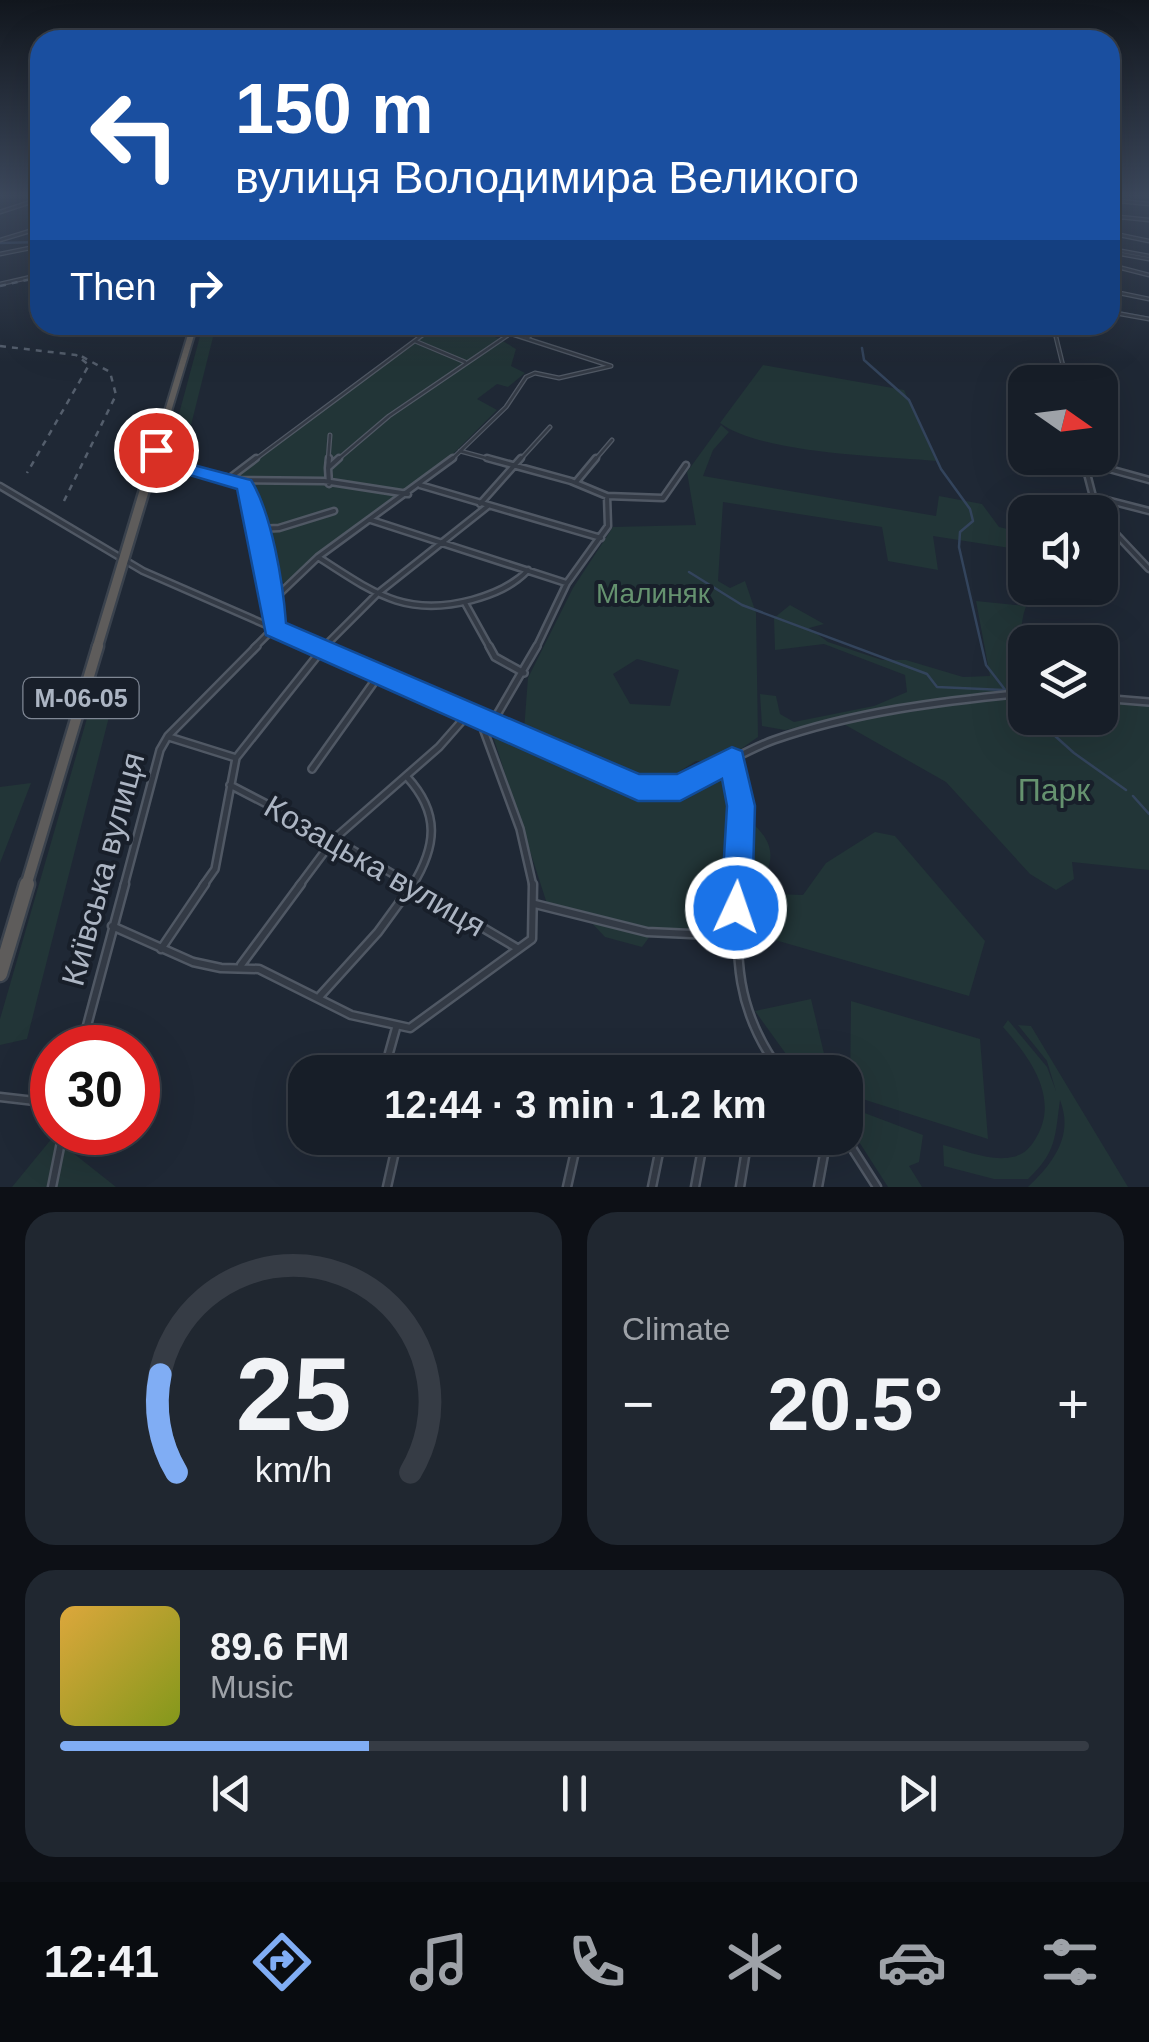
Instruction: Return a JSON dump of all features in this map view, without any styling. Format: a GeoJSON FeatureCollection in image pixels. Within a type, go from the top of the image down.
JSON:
{"type":"FeatureCollection","features":[{"type":"Feature","properties":{"kind":"highway","name":"М-06-05"},"geometry":{"type":"LineString","coordinates":[[0,974],[191,335]]}},
{"type":"Feature","properties":{"kind":"street"},"geometry":{"type":"LineString","coordinates":[[1120,252],[1148,258],[1149,266]]}},
{"type":"Feature","properties":{"kind":"street"},"geometry":{"type":"LineString","coordinates":[[1120,268],[1149,276]]}},
{"type":"Feature","properties":{"kind":"street"},"geometry":{"type":"LineString","coordinates":[[0,284],[30,277]]}},
{"type":"Feature","properties":{"kind":"street"},"geometry":{"type":"LineString","coordinates":[[1120,293],[1149,299]]}},
{"type":"Feature","properties":{"kind":"street"},"geometry":{"type":"LineString","coordinates":[[1120,314],[1149,319]]}},
{"type":"Feature","properties":{"kind":"street"},"geometry":{"type":"LineString","coordinates":[[230,478],[422,335]]}},
{"type":"Feature","properties":{"kind":"street"},"geometry":{"type":"LineString","coordinates":[[328,468],[388,416],[510,335]]}},
{"type":"Feature","properties":{"kind":"street"},"geometry":{"type":"LineString","coordinates":[[273,600],[318,557],[408,494],[460,451],[506,407],[526,377],[536,373],[559,378],[611,366],[516,335]]}},
{"type":"Feature","properties":{"kind":"street"},"geometry":{"type":"LineString","coordinates":[[527,338],[531,335]]}},
{"type":"Feature","properties":{"kind":"street"},"geometry":{"type":"LineString","coordinates":[[1055,335],[1063,365]]}},
{"type":"Feature","properties":{"kind":"street"},"geometry":{"type":"LineString","coordinates":[[414,341],[467,363]]}},
{"type":"Feature","properties":{"kind":"street"},"geometry":{"type":"LineString","coordinates":[[480,504],[550,428]]}},
{"type":"Feature","properties":{"kind":"street"},"geometry":{"type":"LineString","coordinates":[[329,484],[330,435]]}},
{"type":"Feature","properties":{"kind":"street"},"geometry":{"type":"LineString","coordinates":[[576,483],[612,440]]}},
{"type":"Feature","properties":{"kind":"street"},"geometry":{"type":"LineString","coordinates":[[460,451],[576,483],[606,496],[663,498],[686,466]]}},
{"type":"Feature","properties":{"kind":"street"},"geometry":{"type":"LineString","coordinates":[[152,463],[176,464],[240,480],[260,477],[408,494]]}},
{"type":"Feature","properties":{"kind":"street"},"geometry":{"type":"LineString","coordinates":[[1118,471],[1149,480]]}},
{"type":"Feature","properties":{"kind":"street"},"geometry":{"type":"LineString","coordinates":[[240,480],[251,495],[273,600],[274,628]]}},
{"type":"Feature","properties":{"kind":"street"},"geometry":{"type":"LineString","coordinates":[[420,485],[601,538]]}},
{"type":"Feature","properties":{"kind":"street"},"geometry":{"type":"LineString","coordinates":[[0,486],[122,561],[625,784],[654,790],[680,788],[772,741],[842,722],[1008,696]]}},
{"type":"Feature","properties":{"kind":"street"},"geometry":{"type":"LineString","coordinates":[[490,725],[524,673],[567,583],[608,526],[606,496]]}},
{"type":"Feature","properties":{"kind":"street"},"geometry":{"type":"LineString","coordinates":[[1118,503],[1149,511]]}},
{"type":"Feature","properties":{"kind":"street"},"geometry":{"type":"LineString","coordinates":[[160,949],[214,869],[236,758],[322,650],[377,594],[488,506]]}},
{"type":"Feature","properties":{"kind":"street"},"geometry":{"type":"LineString","coordinates":[[258,528],[278,528],[334,511]]}},
{"type":"Feature","properties":{"kind":"street"},"geometry":{"type":"LineString","coordinates":[[371,520],[567,583]]}},
{"type":"Feature","properties":{"kind":"street"},"geometry":{"type":"LineString","coordinates":[[1118,536],[1149,569]]}},
{"type":"Feature","properties":{"kind":"street"},"geometry":{"type":"LineString","coordinates":[[318,557],[377,594],[410,609],[432,610],[506,589],[528,570]]}},
{"type":"Feature","properties":{"kind":"street"},"geometry":{"type":"LineString","coordinates":[[464,602],[495,656],[524,673]]}},
{"type":"Feature","properties":{"kind":"street","name":"Київська вулиця"},"geometry":{"type":"LineString","coordinates":[[87,1025],[160,750],[168,736],[274,628]]}},
{"type":"Feature","properties":{"kind":"street"},"geometry":{"type":"LineString","coordinates":[[312,770],[379,675]]}},
{"type":"Feature","properties":{"kind":"street"},"geometry":{"type":"LineString","coordinates":[[1118,699],[1149,702]]}},
{"type":"Feature","properties":{"kind":"street"},"geometry":{"type":"LineString","coordinates":[[240,966],[334,838],[406,776],[468,714]]}},
{"type":"Feature","properties":{"kind":"street"},"geometry":{"type":"LineString","coordinates":[[112,926],[160,949],[223,969],[253,967],[320,996],[340,1010],[396,1028],[410,1028],[532,939],[535,884],[480,720]]}},
{"type":"Feature","properties":{"kind":"street"},"geometry":{"type":"LineString","coordinates":[[168,736],[236,758]]}},
{"type":"Feature","properties":{"kind":"street"},"geometry":{"type":"LineString","coordinates":[[732,760],[741,806],[735,936],[752,1030],[768,1055]]}},
{"type":"Feature","properties":{"kind":"street"},"geometry":{"type":"LineString","coordinates":[[320,996],[413,888],[432,847],[428,802],[406,776]]}},
{"type":"Feature","properties":{"kind":"street","name":"Козацька вулиця"},"geometry":{"type":"LineString","coordinates":[[230,786],[334,838],[519,948]]}},
{"type":"Feature","properties":{"kind":"street"},"geometry":{"type":"LineString","coordinates":[[536,904],[647,932],[735,936]]}},
{"type":"Feature","properties":{"kind":"street"},"geometry":{"type":"LineString","coordinates":[[390,1055],[396,1028]]}},
{"type":"Feature","properties":{"kind":"street"},"geometry":{"type":"LineString","coordinates":[[0,1097],[30,1100]]}},
{"type":"Feature","properties":{"kind":"street"},"geometry":{"type":"LineString","coordinates":[[52,1187],[58,1155]]}},
{"type":"Feature","properties":{"kind":"street"},"geometry":{"type":"LineString","coordinates":[[387,1187],[394,1155]]}},
{"type":"Feature","properties":{"kind":"street"},"geometry":{"type":"LineString","coordinates":[[566,1187],[574,1155]]}},
{"type":"Feature","properties":{"kind":"street"},"geometry":{"type":"LineString","coordinates":[[652,1187],[659,1155]]}},
{"type":"Feature","properties":{"kind":"street"},"geometry":{"type":"LineString","coordinates":[[695,1187],[701,1155]]}},
{"type":"Feature","properties":{"kind":"street"},"geometry":{"type":"LineString","coordinates":[[740,1187],[745,1155]]}},
{"type":"Feature","properties":{"kind":"street"},"geometry":{"type":"LineString","coordinates":[[818,1187],[824,1155]]}},
{"type":"Feature","properties":{"kind":"street"},"geometry":{"type":"LineString","coordinates":[[857,1155],[877,1187]]}},
{"type":"Feature","properties":{"kind":"green space"},"geometry":{"type":"Polygon","coordinates":[[[200,335],[214,335],[184,453],[169,451],[200,335]]]}},
{"type":"Feature","properties":{"kind":"green space"},"geometry":{"type":"Polygon","coordinates":[[[419,335],[490,335],[516,349],[511,366],[525,373],[508,387],[497,384],[477,399],[497,410],[439,468],[336,540],[284,583],[269,558],[255,499],[236,477],[419,335]]]}},
{"type":"Feature","properties":{"kind":"green space"},"geometry":{"type":"Polygon","coordinates":[[[763,365],[904,390],[936,461],[793,447],[739,433],[720,423],[763,365]]]}},
{"type":"Feature","properties":{"kind":"green space","name":"Малиняк"},"geometry":{"type":"Polygon","coordinates":[[[721,425],[729,432],[713,450],[703,476],[936,516],[939,496],[982,504],[999,527],[1008,529],[1008,548],[933,536],[938,570],[888,561],[882,527],[723,502],[718,581],[730,588],[745,581],[756,613],[758,737],[722,762],[696,761],[658,785],[628,778],[524,731],[528,678],[573,588],[613,527],[696,525],[687,472],[721,425]],[[637,659],[613,674],[630,704],[670,706],[679,670],[637,659]]]}},
{"type":"Feature","properties":{"kind":"green space"},"geometry":{"type":"Polygon","coordinates":[[[976,601],[1026,606],[1022,625],[1008,625],[1008,690],[785,730],[762,726],[760,694],[776,696],[780,714],[794,722],[874,706],[907,692],[905,675],[824,644],[775,650],[774,618],[790,605],[824,624],[809,628],[828,642],[882,660],[906,660],[963,677],[990,676],[976,601]]]}},
{"type":"Feature","properties":{"kind":"green space","name":"Парк"},"geometry":{"type":"Polygon","coordinates":[[[1008,696],[1008,735],[1118,735],[1118,699],[1149,702],[1149,870],[1072,862],[1074,879],[1056,890],[1030,874],[946,782],[842,723],[1008,696]]]}},
{"type":"Feature","properties":{"kind":"green space"},"geometry":{"type":"Polygon","coordinates":[[[92,701],[112,705],[27,1039],[0,1045],[0,1019],[92,701]]]}},
{"type":"Feature","properties":{"kind":"green space"},"geometry":{"type":"Polygon","coordinates":[[[491,730],[584,776],[659,798],[680,797],[728,770],[734,810],[759,830],[769,846],[769,866],[764,877],[771,894],[803,895],[826,863],[875,832],[895,836],[985,941],[969,996],[744,931],[653,932],[642,947],[605,937],[588,919],[549,910],[491,730]]]}},
{"type":"Feature","properties":{"kind":"green space"},"geometry":{"type":"Polygon","coordinates":[[[31,783],[0,863],[0,787],[31,783]]]}},
{"type":"Feature","properties":{"kind":"green space"},"geometry":{"type":"Polygon","coordinates":[[[811,999],[824,1055],[787,1055],[755,1011],[811,999]]]}},
{"type":"Feature","properties":{"kind":"green space"},"geometry":{"type":"Polygon","coordinates":[[[851,1001],[980,1039],[988,1139],[863,1099],[863,1055],[850,1055],[851,1001]]]}},
{"type":"Feature","properties":{"kind":"green space"},"geometry":{"type":"Polygon","coordinates":[[[1008,1020],[1047,1067],[1056,1091],[1047,1061],[1018,1025],[1031,1026],[1128,1187],[1028,1187],[1059,1148],[1064,1125],[1060,1100],[1050,1152],[1028,1179],[994,1179],[944,1166],[943,1145],[996,1158],[1020,1155],[1031,1145],[1043,1123],[1045,1108],[1039,1079],[1003,1027],[1008,1020]]]}},
{"type":"Feature","properties":{"kind":"green space"},"geometry":{"type":"Polygon","coordinates":[[[863,1112],[923,1135],[919,1162],[909,1166],[922,1187],[888,1187],[863,1148],[863,1112]]]}},
{"type":"Feature","properties":{"kind":"green space"},"geometry":{"type":"Polygon","coordinates":[[[38,1155],[76,1155],[116,1187],[12,1187],[38,1155]]]}},
{"type":"Feature","properties":{"kind":"waterway"},"geometry":{"type":"LineString","coordinates":[[1120,313],[1149,318]]}},
{"type":"Feature","properties":{"kind":"waterway"},"geometry":{"type":"LineString","coordinates":[[862,348],[864,360],[909,400],[941,469],[970,509],[973,521],[960,532],[959,547],[986,665],[1006,691]]}},
{"type":"Feature","properties":{"kind":"waterway"},"geometry":{"type":"LineString","coordinates":[[689,572],[742,605],[927,674],[937,687],[1004,690]]}},
{"type":"Feature","properties":{"kind":"waterway"},"geometry":{"type":"LineString","coordinates":[[1054,735],[1126,790]]}},
{"type":"Feature","properties":{"kind":"waterway"},"geometry":{"type":"LineString","coordinates":[[1133,796],[1149,814]]}},
{"type":"Feature","properties":{"kind":"railway"},"geometry":{"type":"LineString","coordinates":[[0,286],[30,279]]}},
{"type":"Feature","properties":{"kind":"railway"},"geometry":{"type":"LineString","coordinates":[[0,346],[76,355],[89,365],[27,473]]}},
{"type":"Feature","properties":{"kind":"railway"},"geometry":{"type":"LineString","coordinates":[[64,501],[116,395],[110,372],[81,356]]}},
{"type":"Feature","properties":{"kind":"route"},"geometry":{"type":"LineString","coordinates":[[156,450],[152,463],[176,464],[244,484],[251,495],[273,600],[274,628],[638,788],[680,788],[732,760],[741,806],[736,908]]}}]}
